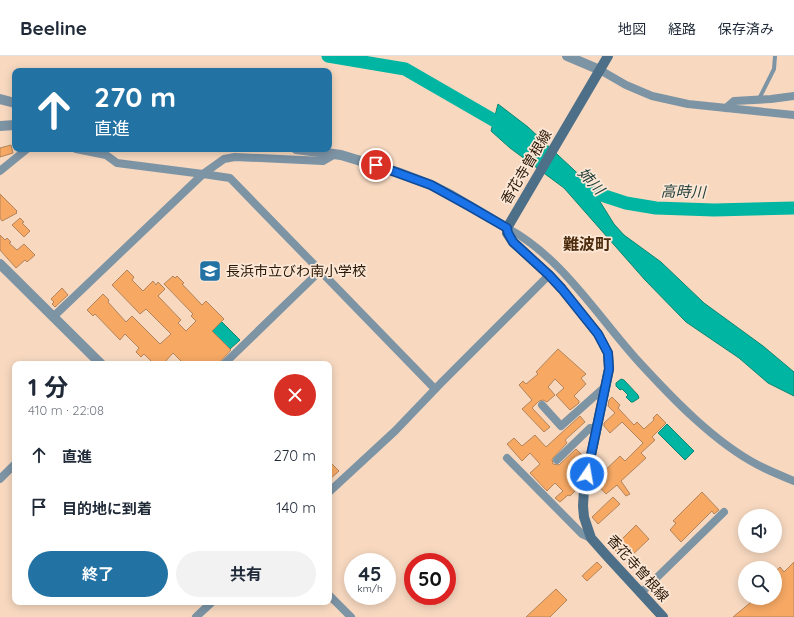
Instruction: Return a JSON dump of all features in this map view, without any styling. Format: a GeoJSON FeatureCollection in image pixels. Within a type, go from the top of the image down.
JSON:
{"type":"FeatureCollection","features":[{"type":"Feature","properties":{"kind":"main road","name":"香花寺曽根線"},"geometry":{"type":"LineString","coordinates":[[608,56],[509,224],[508,233],[513,242],[549,275],[598,334],[606,347],[610,363],[584,489],[584,517],[591,538],[641,594],[664,617]]}},
{"type":"Feature","properties":{"kind":"street"},"geometry":{"type":"LineString","coordinates":[[567,56],[598,74],[652,96],[688,104],[794,115]]}},
{"type":"Feature","properties":{"kind":"street"},"geometry":{"type":"LineString","coordinates":[[726,108],[734,101],[794,96]]}},
{"type":"Feature","properties":{"kind":"street"},"geometry":{"type":"LineString","coordinates":[[0,99],[12,102]]}},
{"type":"Feature","properties":{"kind":"street"},"geometry":{"type":"LineString","coordinates":[[0,126],[12,125]]}},
{"type":"Feature","properties":{"kind":"street"},"geometry":{"type":"LineString","coordinates":[[0,171],[24,152]]}},
{"type":"Feature","properties":{"kind":"street"},"geometry":{"type":"LineString","coordinates":[[91,152],[106,155],[117,162],[230,178],[435,389]]}},
{"type":"Feature","properties":{"kind":"street"},"geometry":{"type":"LineString","coordinates":[[319,152],[335,154],[397,172],[431,185],[475,209],[509,224],[562,273],[638,362],[699,423],[746,458],[794,481]]}},
{"type":"Feature","properties":{"kind":"street"},"geometry":{"type":"LineString","coordinates":[[54,317],[203,174],[224,159],[235,157],[323,161],[335,154]]}},
{"type":"Feature","properties":{"kind":"street"},"geometry":{"type":"LineString","coordinates":[[0,264],[98,361]]}},
{"type":"Feature","properties":{"kind":"street"},"geometry":{"type":"LineString","coordinates":[[227,361],[320,271]]}},
{"type":"Feature","properties":{"kind":"street"},"geometry":{"type":"LineString","coordinates":[[332,489],[395,431],[549,275]]}},
{"type":"Feature","properties":{"kind":"street"},"geometry":{"type":"LineString","coordinates":[[542,405],[561,426],[606,386]]}},
{"type":"Feature","properties":{"kind":"street"},"geometry":{"type":"LineString","coordinates":[[556,460],[590,428],[597,428]]}},
{"type":"Feature","properties":{"kind":"street"},"geometry":{"type":"LineString","coordinates":[[507,458],[582,534],[591,538]]}},
{"type":"Feature","properties":{"kind":"street"},"geometry":{"type":"LineString","coordinates":[[0,479],[12,467]]}},
{"type":"Feature","properties":{"kind":"street"},"geometry":{"type":"LineString","coordinates":[[641,594],[724,512]]}},
{"type":"Feature","properties":{"kind":"street"},"geometry":{"type":"LineString","coordinates":[[332,598],[351,617]]}},
{"type":"Feature","properties":{"kind":"street"},"geometry":{"type":"LineString","coordinates":[[196,617],[209,605]]}},
{"type":"Feature","properties":{"kind":"lane"},"geometry":{"type":"LineString","coordinates":[[759,100],[774,69],[775,56]]}},
{"type":"Feature","properties":{"kind":"water"},"geometry":{"type":"Polygon","coordinates":[[[498,104],[528,127],[589,184],[614,224],[624,235],[661,262],[704,303],[763,346],[794,372],[794,396],[768,383],[739,358],[686,322],[645,280],[564,188],[510,148],[491,131],[498,104]]]}},
{"type":"Feature","properties":{"kind":"water"},"geometry":{"type":"Polygon","coordinates":[[[221,321],[240,340],[230,349],[212,331],[221,321]]]}},
{"type":"Feature","properties":{"kind":"water"},"geometry":{"type":"Polygon","coordinates":[[[621,379],[624,380],[639,398],[631,402],[626,397],[628,395],[616,386],[616,383],[621,379]]]}},
{"type":"Feature","properties":{"kind":"water"},"geometry":{"type":"Polygon","coordinates":[[[667,424],[694,451],[685,460],[658,433],[667,424]]]}},
{"type":"Feature","properties":{"kind":"building"},"geometry":{"type":"Polygon","coordinates":[[[11,145],[13,153],[0,157],[0,148],[11,145]]]}},
{"type":"Feature","properties":{"kind":"building"},"geometry":{"type":"Polygon","coordinates":[[[0,194],[17,211],[17,213],[2,221],[0,218],[0,194]]]}},
{"type":"Feature","properties":{"kind":"building"},"geometry":{"type":"Polygon","coordinates":[[[20,218],[24,222],[22,223],[30,231],[24,237],[12,225],[20,218]]]}},
{"type":"Feature","properties":{"kind":"building"},"geometry":{"type":"Polygon","coordinates":[[[0,235],[5,240],[7,238],[11,242],[9,243],[17,250],[24,244],[35,255],[27,262],[25,260],[16,268],[0,250],[0,235]]]}},
{"type":"Feature","properties":{"kind":"building"},"geometry":{"type":"Polygon","coordinates":[[[127,270],[134,277],[132,280],[143,291],[153,281],[156,285],[158,282],[165,289],[158,296],[181,320],[178,323],[186,331],[196,321],[191,316],[193,314],[164,284],[173,276],[175,278],[177,276],[184,283],[182,284],[202,305],[206,301],[224,319],[212,331],[231,350],[221,361],[181,361],[173,353],[166,361],[151,361],[144,354],[141,357],[136,352],[139,348],[125,334],[120,340],[95,314],[93,316],[87,310],[103,294],[109,300],[108,302],[126,322],[132,316],[160,344],[171,334],[146,309],[140,314],[112,285],[127,270]]]}},
{"type":"Feature","properties":{"kind":"building"},"geometry":{"type":"Polygon","coordinates":[[[62,288],[68,295],[55,307],[52,304],[54,302],[51,299],[62,288]]]}},
{"type":"Feature","properties":{"kind":"building"},"geometry":{"type":"Polygon","coordinates":[[[558,349],[586,374],[581,378],[586,384],[574,396],[579,403],[570,410],[556,395],[564,388],[555,379],[548,387],[555,395],[547,402],[543,400],[539,401],[532,408],[550,427],[544,432],[522,409],[532,400],[519,385],[523,381],[526,384],[538,374],[536,372],[558,349]]]}},
{"type":"Feature","properties":{"kind":"building"},"geometry":{"type":"Polygon","coordinates":[[[612,397],[620,405],[618,408],[634,425],[637,422],[644,429],[654,420],[653,418],[657,414],[666,423],[652,437],[655,440],[641,453],[646,458],[621,481],[630,494],[626,496],[617,485],[606,494],[594,481],[620,456],[625,461],[643,443],[622,422],[610,433],[604,426],[604,423],[615,413],[608,406],[609,400],[612,397]]]}},
{"type":"Feature","properties":{"kind":"building"},"geometry":{"type":"Polygon","coordinates":[[[580,416],[585,422],[565,440],[567,443],[552,459],[553,464],[559,465],[576,449],[584,457],[581,463],[580,476],[572,485],[576,490],[560,502],[555,498],[563,491],[555,483],[547,491],[530,473],[540,464],[530,453],[522,461],[507,444],[514,438],[522,446],[535,435],[546,447],[580,416]]]}},
{"type":"Feature","properties":{"kind":"building"},"geometry":{"type":"Polygon","coordinates":[[[332,464],[339,471],[332,477],[332,464]]]}},
{"type":"Feature","properties":{"kind":"building"},"geometry":{"type":"Polygon","coordinates":[[[702,492],[719,510],[714,514],[712,511],[681,542],[670,530],[676,523],[673,521],[702,492]]]}},
{"type":"Feature","properties":{"kind":"building"},"geometry":{"type":"Polygon","coordinates":[[[613,497],[620,504],[598,524],[592,517],[613,497]]]}},
{"type":"Feature","properties":{"kind":"building"},"geometry":{"type":"Polygon","coordinates":[[[636,525],[649,539],[626,561],[613,548],[636,525]]]}},
{"type":"Feature","properties":{"kind":"building"},"geometry":{"type":"Polygon","coordinates":[[[597,562],[602,567],[587,581],[582,576],[597,562]]]}},
{"type":"Feature","properties":{"kind":"building"},"geometry":{"type":"Polygon","coordinates":[[[794,562],[794,617],[733,617],[748,605],[782,605],[782,570],[784,572],[794,562]]]}},
{"type":"Feature","properties":{"kind":"building"},"geometry":{"type":"Polygon","coordinates":[[[556,589],[567,600],[550,617],[526,617],[556,589]]]}},
{"type":"Feature","properties":{"kind":"waterway","name":"姉川"},"geometry":{"type":"LineString","coordinates":[[328,56],[405,69],[509,129]]}},
{"type":"Feature","properties":{"kind":"waterway","name":"高時川"},"geometry":{"type":"LineString","coordinates":[[577,187],[626,203],[656,208],[714,210],[794,208]]}},
{"type":"Feature","properties":{"kind":"place","name":"長浜市立びわ南小学校"},"geometry":{"type":"Point","coordinates":[210,271]}},
{"type":"Feature","properties":{"kind":"district","name":"難波町"},"geometry":{"type":"Point","coordinates":[587,244]}},
{"type":"Feature","properties":{"kind":"route"},"geometry":{"type":"LineString","coordinates":[[376,165],[431,185],[507,228],[513,242],[562,289],[598,334],[608,353],[609,369],[587,474]]}}]}
